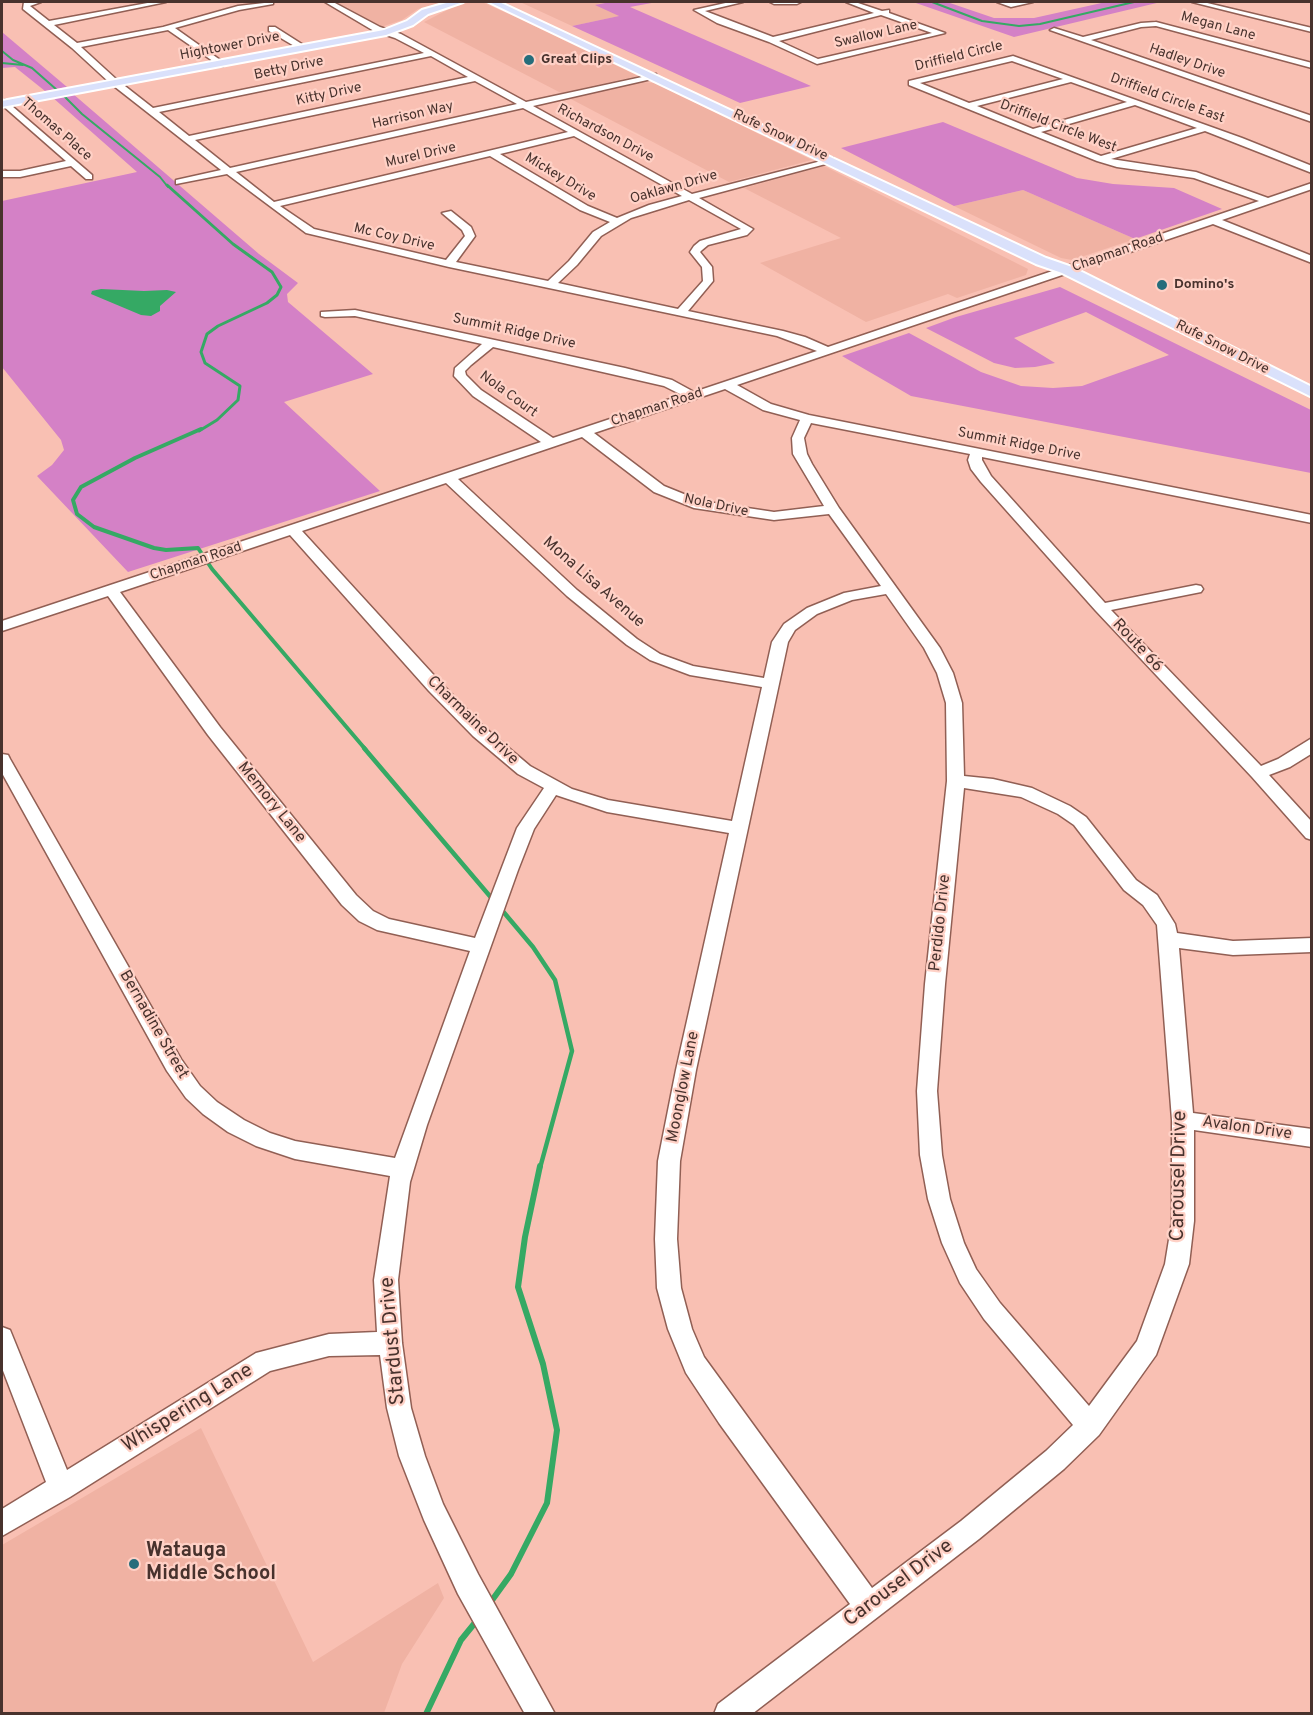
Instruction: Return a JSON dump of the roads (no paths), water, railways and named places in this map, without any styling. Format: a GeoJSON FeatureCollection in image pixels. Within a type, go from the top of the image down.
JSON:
{"type":"FeatureCollection","features":[{"type":"Feature","properties":{"kind":"main road","name":"Hightower Drive"},"geometry":{"type":"LineString","coordinates":[[3,104],[386,32],[410,23],[433,9],[458,2]]}},
{"type":"Feature","properties":{"kind":"main road","name":"Rufe Snow Drive"},"geometry":{"type":"LineString","coordinates":[[495,2],[1041,261],[1067,270],[1311,393]]}},
{"type":"Feature","properties":{"kind":"main road","name":"Rufe Snow Drive"},"geometry":{"type":"LineString","coordinates":[[495,2],[538,14],[959,212],[1051,258],[1067,270]]}},
{"type":"Feature","properties":{"kind":"street","name":"Mc Coy Drive"},"geometry":{"type":"LineString","coordinates":[[38,2],[26,5],[116,83],[272,205],[299,225],[316,234],[779,333],[801,339],[827,351]]}},
{"type":"Feature","properties":{"kind":"street"},"geometry":{"type":"LineString","coordinates":[[48,24],[162,2]]}},
{"type":"Feature","properties":{"kind":"street"},"geometry":{"type":"LineString","coordinates":[[75,46],[170,28],[231,9],[270,2]]}},
{"type":"Feature","properties":{"kind":"street","name":"Richardson Drive"},"geometry":{"type":"LineString","coordinates":[[328,2],[431,54],[692,196],[748,229],[743,233],[704,243],[698,248],[695,252],[706,267],[708,281],[681,312]]}},
{"type":"Feature","properties":{"kind":"street"},"geometry":{"type":"LineString","coordinates":[[738,2],[698,10],[720,21],[772,40],[886,12]]}},
{"type":"Feature","properties":{"kind":"street"},"geometry":{"type":"LineString","coordinates":[[775,2],[797,2]]}},
{"type":"Feature","properties":{"kind":"street"},"geometry":{"type":"LineString","coordinates":[[849,2],[886,12]]}},
{"type":"Feature","properties":{"kind":"street"},"geometry":{"type":"LineString","coordinates":[[1001,2],[1011,4],[1029,2]]}},
{"type":"Feature","properties":{"kind":"street"},"geometry":{"type":"LineString","coordinates":[[1196,2],[1311,30]]}},
{"type":"Feature","properties":{"kind":"street"},"geometry":{"type":"LineString","coordinates":[[1221,8],[1238,4]]}},
{"type":"Feature","properties":{"kind":"street","name":"Swallow Lane"},"geometry":{"type":"LineString","coordinates":[[772,40],[817,62],[941,33],[886,12]]}},
{"type":"Feature","properties":{"kind":"street","name":"Megan Lane"},"geometry":{"type":"LineString","coordinates":[[1082,40],[1149,24],[1311,66]]}},
{"type":"Feature","properties":{"kind":"street"},"geometry":{"type":"LineString","coordinates":[[170,28],[220,64]]}},
{"type":"Feature","properties":{"kind":"street"},"geometry":{"type":"LineString","coordinates":[[272,29],[304,48]]}},
{"type":"Feature","properties":{"kind":"street","name":"Hadley Drive"},"geometry":{"type":"LineString","coordinates":[[1054,30],[1311,119]]}},
{"type":"Feature","properties":{"kind":"street","name":"Betty Drive"},"geometry":{"type":"LineString","coordinates":[[153,111],[431,54]]}},
{"type":"Feature","properties":{"kind":"street","name":"Driffield Circle East"},"geometry":{"type":"LineString","coordinates":[[1013,58],[1137,102],[1311,170]]}},
{"type":"Feature","properties":{"kind":"street","name":"Driffield Circle"},"geometry":{"type":"LineString","coordinates":[[912,83],[1013,58]]}},
{"type":"Feature","properties":{"kind":"street","name":"Harrison Way"},"geometry":{"type":"LineString","coordinates":[[179,182],[653,76]]}},
{"type":"Feature","properties":{"kind":"street","name":"Kitty Drive"},"geometry":{"type":"LineString","coordinates":[[188,139],[475,78]]}},
{"type":"Feature","properties":{"kind":"street"},"geometry":{"type":"LineString","coordinates":[[968,106],[1072,79]]}},
{"type":"Feature","properties":{"kind":"street","name":"Driffield Circle West"},"geometry":{"type":"LineString","coordinates":[[912,83],[1100,159],[1117,164],[1196,175],[1268,201]]}},
{"type":"Feature","properties":{"kind":"street"},"geometry":{"type":"LineString","coordinates":[[1031,132],[1137,102]]}},
{"type":"Feature","properties":{"kind":"street","name":"Thomas Place"},"geometry":{"type":"LineString","coordinates":[[3,104],[88,177]]}},
{"type":"Feature","properties":{"kind":"street"},"geometry":{"type":"LineString","coordinates":[[1100,159],[1205,128]]}},
{"type":"Feature","properties":{"kind":"street","name":"Murel Drive"},"geometry":{"type":"LineString","coordinates":[[272,205],[576,133]]}},
{"type":"Feature","properties":{"kind":"street","name":"Mickey Drive"},"geometry":{"type":"LineString","coordinates":[[492,153],[584,208],[617,221]]}},
{"type":"Feature","properties":{"kind":"street","name":"Oaklawn Drive"},"geometry":{"type":"LineString","coordinates":[[549,285],[573,263],[597,234],[638,211],[830,160]]}},
{"type":"Feature","properties":{"kind":"street"},"geometry":{"type":"LineString","coordinates":[[2,174],[20,174],[72,163]]}},
{"type":"Feature","properties":{"kind":"street","name":"Chapman Road"},"geometry":{"type":"LineString","coordinates":[[2,626],[727,385],[1311,186]]}},
{"type":"Feature","properties":{"kind":"street"},"geometry":{"type":"LineString","coordinates":[[1293,193],[1311,200]]}},
{"type":"Feature","properties":{"kind":"street"},"geometry":{"type":"LineString","coordinates":[[447,213],[467,229],[470,236],[449,264]]}},
{"type":"Feature","properties":{"kind":"street"},"geometry":{"type":"LineString","coordinates":[[1213,220],[1311,260]]}},
{"type":"Feature","properties":{"kind":"street","name":"Summit Ridge Drive"},"geometry":{"type":"LineString","coordinates":[[325,314],[355,313],[491,343],[660,381],[693,396]]}},
{"type":"Feature","properties":{"kind":"street","name":"Nola Court"},"geometry":{"type":"LineString","coordinates":[[491,343],[459,371],[463,381],[551,443]]}},
{"type":"Feature","properties":{"kind":"street","name":"Summit Ridge Drive"},"geometry":{"type":"LineString","coordinates":[[727,385],[767,407],[807,418],[1311,519]]}},
{"type":"Feature","properties":{"kind":"street","name":"Perdido Drive"},"geometry":{"type":"LineString","coordinates":[[807,418],[798,438],[800,454],[833,509],[932,648],[945,673],[954,703],[956,781],[935,984],[927,1091],[931,1155],[939,1199],[953,1243],[974,1285],[992,1311],[1090,1426]]}},
{"type":"Feature","properties":{"kind":"street","name":"Nola Drive"},"geometry":{"type":"LineString","coordinates":[[584,432],[659,489],[699,505],[774,516],[833,509]]}},
{"type":"Feature","properties":{"kind":"street","name":"Route 66"},"geometry":{"type":"LineString","coordinates":[[977,452],[975,460],[978,469],[986,479],[1101,608],[1258,773],[1311,834]]}},
{"type":"Feature","properties":{"kind":"street","name":"Mona Lisa Avenue"},"geometry":{"type":"LineString","coordinates":[[448,477],[572,593],[632,642],[655,657],[690,670],[771,684]]}},
{"type":"Feature","properties":{"kind":"street","name":"Charmaine Drive"},"geometry":{"type":"LineString","coordinates":[[293,530],[479,732],[524,770],[554,787],[607,806],[740,829]]}},
{"type":"Feature","properties":{"kind":"street","name":"Moonglow Lane"},"geometry":{"type":"LineString","coordinates":[[869,1607],[728,1414],[695,1365],[680,1329],[669,1288],[666,1239],[669,1161],[686,1070],[780,642],[789,627],[812,611],[849,596],[891,589]]}},
{"type":"Feature","properties":{"kind":"street"},"geometry":{"type":"LineString","coordinates":[[1101,608],[1196,589]]}},
{"type":"Feature","properties":{"kind":"street","name":"Memory Lane"},"geometry":{"type":"LineString","coordinates":[[111,590],[214,731],[349,900],[366,916],[384,925],[484,937]]}},
{"type":"Feature","properties":{"kind":"street"},"geometry":{"type":"LineString","coordinates":[[1258,773],[1284,763],[1305,750],[1311,743]]}},
{"type":"Feature","properties":{"kind":"street","name":"Bernadine Street"},"geometry":{"type":"LineString","coordinates":[[2,759],[174,1065],[193,1092],[210,1108],[236,1126],[264,1140],[295,1150],[403,1169]]}},
{"type":"Feature","properties":{"kind":"street","name":"Carousel Drive"},"geometry":{"type":"LineString","coordinates":[[728,1713],[970,1530],[1055,1460],[1090,1426],[1147,1347],[1177,1264],[1183,1221],[1183,1120],[1166,924],[1150,900],[1130,885],[1080,821],[1048,800],[1026,792],[956,781]]}},
{"type":"Feature","properties":{"kind":"street","name":"Stardust Drive"},"geometry":{"type":"LineString","coordinates":[[541,1713],[468,1584],[433,1511],[412,1456],[399,1408],[390,1343],[386,1280],[399,1182],[416,1125],[526,828],[554,787]]}},
{"type":"Feature","properties":{"kind":"street"},"geometry":{"type":"LineString","coordinates":[[1169,939],[1233,948],[1311,945]]}},
{"type":"Feature","properties":{"kind":"street","name":"Avalon Drive"},"geometry":{"type":"LineString","coordinates":[[1183,1120],[1311,1138]]}},
{"type":"Feature","properties":{"kind":"street"},"geometry":{"type":"LineString","coordinates":[[2,1338],[62,1488]]}},
{"type":"Feature","properties":{"kind":"street","name":"Whispering Lane"},"geometry":{"type":"LineString","coordinates":[[2,1522],[62,1488],[265,1361],[329,1345],[390,1343]]}},
{"type":"Feature","properties":{"kind":"waterway"},"geometry":{"type":"LineString","coordinates":[[932,2],[982,21],[1019,26],[1040,24],[1134,2]]}},
{"type":"Feature","properties":{"kind":"waterway"},"geometry":{"type":"LineString","coordinates":[[2,51],[13,60],[32,68],[57,90]]}},
{"type":"Feature","properties":{"kind":"waterway"},"geometry":{"type":"LineString","coordinates":[[2,63],[23,65]]}},
{"type":"Feature","properties":{"kind":"waterway"},"geometry":{"type":"LineString","coordinates":[[64,96],[82,114],[160,177],[168,187]]}},
{"type":"Feature","properties":{"kind":"waterway"},"geometry":{"type":"LineString","coordinates":[[167,185],[233,244],[272,272],[281,287],[277,295],[267,303],[218,326],[207,334],[201,352],[205,363],[240,386],[238,400],[217,420],[199,431]]}},
{"type":"Feature","properties":{"kind":"waterway"},"geometry":{"type":"LineString","coordinates":[[201,429],[135,458],[81,487],[73,500],[77,514],[94,527],[154,548],[166,550],[198,548],[212,569],[366,750]]}},
{"type":"Feature","properties":{"kind":"waterway"},"geometry":{"type":"LineString","coordinates":[[364,748],[494,901]]}},
{"type":"Feature","properties":{"kind":"waterway"},"geometry":{"type":"LineString","coordinates":[[501,909],[533,947],[555,980],[572,1051],[540,1168]]}},
{"type":"Feature","properties":{"kind":"waterway"},"geometry":{"type":"LineString","coordinates":[[490,1603],[511,1574],[547,1503],[557,1430],[543,1364],[518,1287],[525,1237],[540,1166]]}},
{"type":"Feature","properties":{"kind":"waterway"},"geometry":{"type":"LineString","coordinates":[[426,1714],[461,1640],[478,1619]]}},
{"type":"Feature","properties":{"kind":"place","name":"Great Clips"},"geometry":{"type":"Point","coordinates":[529,60]}},
{"type":"Feature","properties":{"kind":"place","name":"Domino's"},"geometry":{"type":"Point","coordinates":[1162,285]}},
{"type":"Feature","properties":{"kind":"place","name":"Watauga Middle School"},"geometry":{"type":"Point","coordinates":[134,1564]}}]}
